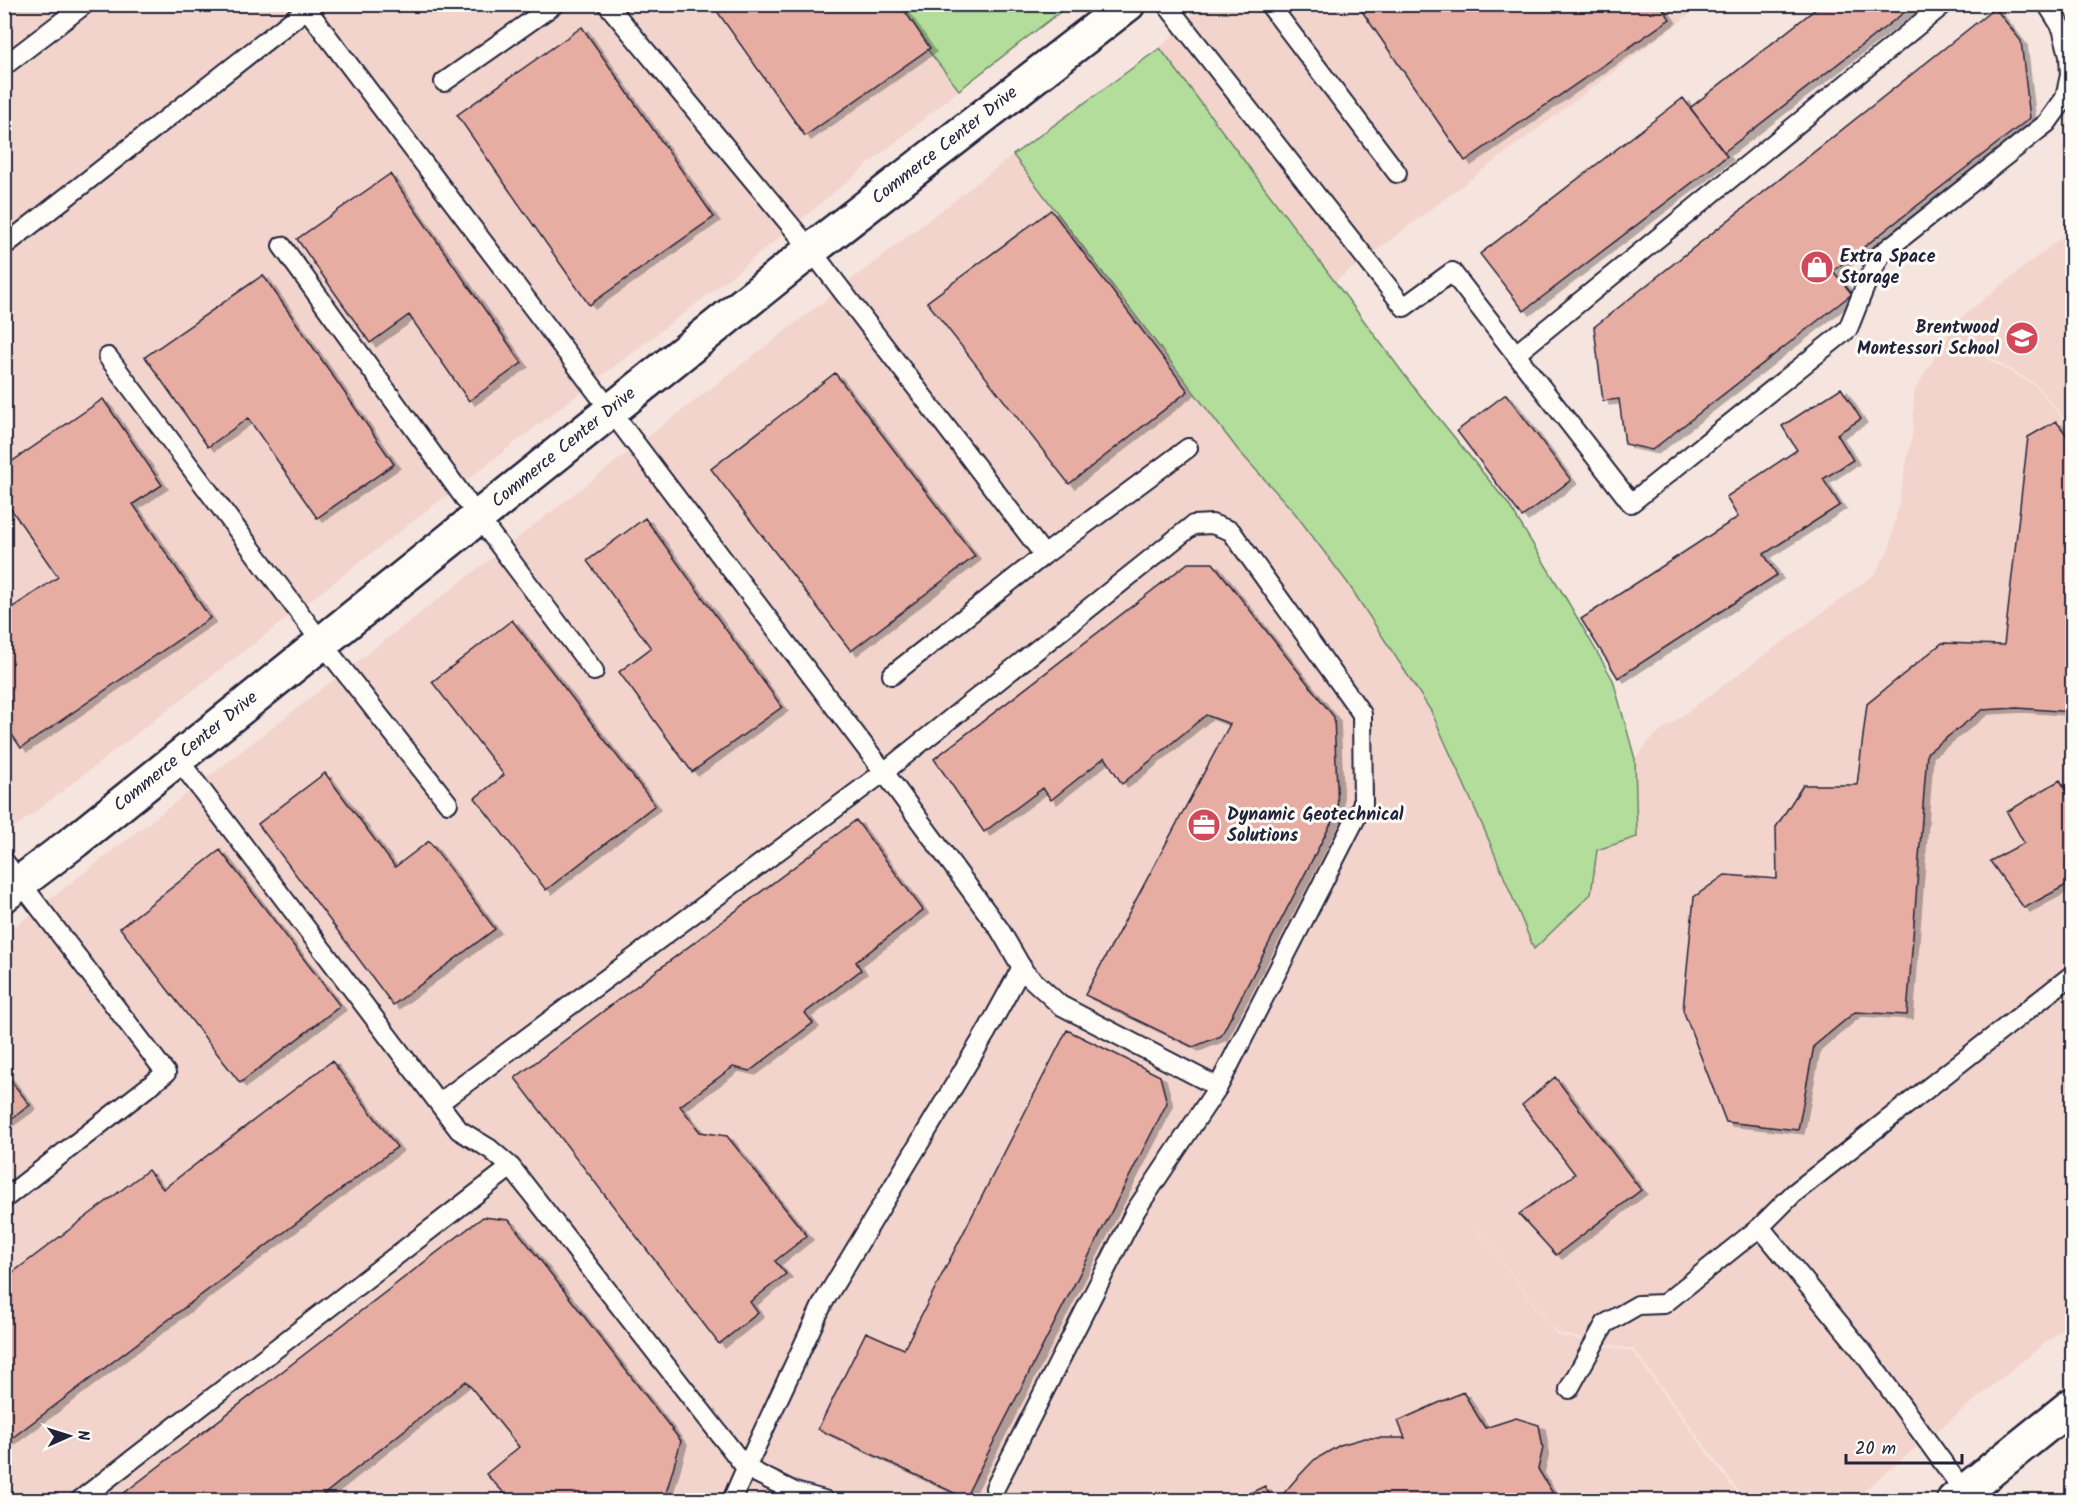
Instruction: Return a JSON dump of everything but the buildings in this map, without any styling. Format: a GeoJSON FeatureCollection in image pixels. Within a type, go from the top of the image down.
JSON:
{"type":"FeatureCollection","features":[{"type":"Feature","properties":{"kind":"street","name":"Commerce Center Drive"},"geometry":{"type":"LineString","coordinates":[[10,880],[178,759],[811,250],[1128,4]]}},
{"type":"Feature","properties":{"kind":"street"},"geometry":{"type":"LineString","coordinates":[[1963,1498],[2073,1406]]}},
{"type":"Feature","properties":{"kind":"lane"},"geometry":{"type":"LineString","coordinates":[[4,66],[85,4]]}},
{"type":"Feature","properties":{"kind":"lane"},"geometry":{"type":"LineString","coordinates":[[444,82],[555,4]]}},
{"type":"Feature","properties":{"kind":"lane"},"geometry":{"type":"LineString","coordinates":[[607,4],[811,250],[1044,555]]}},
{"type":"Feature","properties":{"kind":"lane"},"geometry":{"type":"LineString","coordinates":[[1166,4],[1404,307],[1452,272],[1631,503],[1848,329],[1868,279],[1881,254],[2047,123],[2065,98],[2070,75],[2069,55],[2062,28],[2047,4]]}},
{"type":"Feature","properties":{"kind":"lane"},"geometry":{"type":"LineString","coordinates":[[1269,4],[1397,173]]}},
{"type":"Feature","properties":{"kind":"lane"},"geometry":{"type":"LineString","coordinates":[[1516,354],[1944,4]]}},
{"type":"Feature","properties":{"kind":"lane"},"geometry":{"type":"LineString","coordinates":[[4,246],[307,6],[884,772],[1000,930],[1025,973],[1060,1005],[1218,1087]]}},
{"type":"Feature","properties":{"kind":"lane"},"geometry":{"type":"LineString","coordinates":[[282,246],[478,517],[594,671]]}},
{"type":"Feature","properties":{"kind":"lane"},"geometry":{"type":"LineString","coordinates":[[108,357],[322,643],[448,803]]}},
{"type":"Feature","properties":{"kind":"lane"},"geometry":{"type":"LineString","coordinates":[[892,675],[1044,555],[1188,448]]}},
{"type":"Feature","properties":{"kind":"lane"},"geometry":{"type":"LineString","coordinates":[[439,1103],[884,772],[1193,525],[1212,524],[1231,531],[1362,714],[1363,804],[1218,1087],[1136,1210],[995,1488]]}},
{"type":"Feature","properties":{"kind":"lane"},"geometry":{"type":"LineString","coordinates":[[178,759],[459,1130],[490,1149],[511,1167],[746,1468],[795,1492],[824,1500]]}},
{"type":"Feature","properties":{"kind":"lane"},"geometry":{"type":"LineString","coordinates":[[4,1199],[166,1073],[10,880]]}},
{"type":"Feature","properties":{"kind":"lane"},"geometry":{"type":"LineString","coordinates":[[732,1500],[823,1303],[987,1031],[1022,967]]}},
{"type":"Feature","properties":{"kind":"lane"},"geometry":{"type":"LineString","coordinates":[[1569,1389],[1605,1324],[1638,1305],[1664,1304],[1760,1227],[1808,1182],[2073,975]]}},
{"type":"Feature","properties":{"kind":"lane"},"geometry":{"type":"LineString","coordinates":[[80,1500],[511,1167]]}},
{"type":"Feature","properties":{"kind":"lane"},"geometry":{"type":"LineString","coordinates":[[1760,1227],[1862,1351],[1963,1498]]}},
{"type":"Feature","properties":{"kind":"shaded area"},"geometry":{"type":"Polygon","coordinates":[[[4,5],[893,5],[959,90],[728,279],[5,835],[4,5]]]}},
{"type":"Feature","properties":{"kind":"shaded area"},"geometry":{"type":"Polygon","coordinates":[[[1202,5],[1702,5],[1334,282],[1160,48],[1202,5]]]}},
{"type":"Feature","properties":{"kind":"shaded area"},"geometry":{"type":"Polygon","coordinates":[[[1013,155],[1238,450],[1294,512],[1347,582],[1431,711],[1534,948],[1591,894],[1597,850],[1637,837],[1635,759],[1652,738],[1875,574],[1890,547],[1913,431],[1914,391],[1957,321],[2072,229],[2072,427],[2037,385],[1987,356],[1968,336],[1987,359],[2036,386],[2072,430],[2072,1321],[1852,1500],[1745,1500],[1634,1350],[1557,1333],[1465,1213],[1557,1335],[1633,1352],[1742,1500],[5,1500],[5,934],[1013,155]]]}},
{"type":"Feature","properties":{"kind":"green space"},"geometry":{"type":"Polygon","coordinates":[[[893,5],[1069,5],[959,90],[893,5]]]}},
{"type":"Feature","properties":{"kind":"green space"},"geometry":{"type":"Polygon","coordinates":[[[1160,48],[1412,385],[1509,505],[1613,680],[1635,759],[1637,837],[1597,850],[1591,894],[1534,949],[1485,831],[1431,711],[1347,582],[1294,512],[1238,450],[1013,155],[1160,48]]]}},
{"type":"Feature","properties":{"kind":"place","name":"Extra Space Storage"},"geometry":{"type":"Point","coordinates":[1817,267]}},
{"type":"Feature","properties":{"kind":"place","name":"Brentwood Montessori School"},"geometry":{"type":"Point","coordinates":[2022,338]}},
{"type":"Feature","properties":{"kind":"place","name":"Dynamic Geotechnical Solutions"},"geometry":{"type":"Point","coordinates":[1204,825]}}]}
